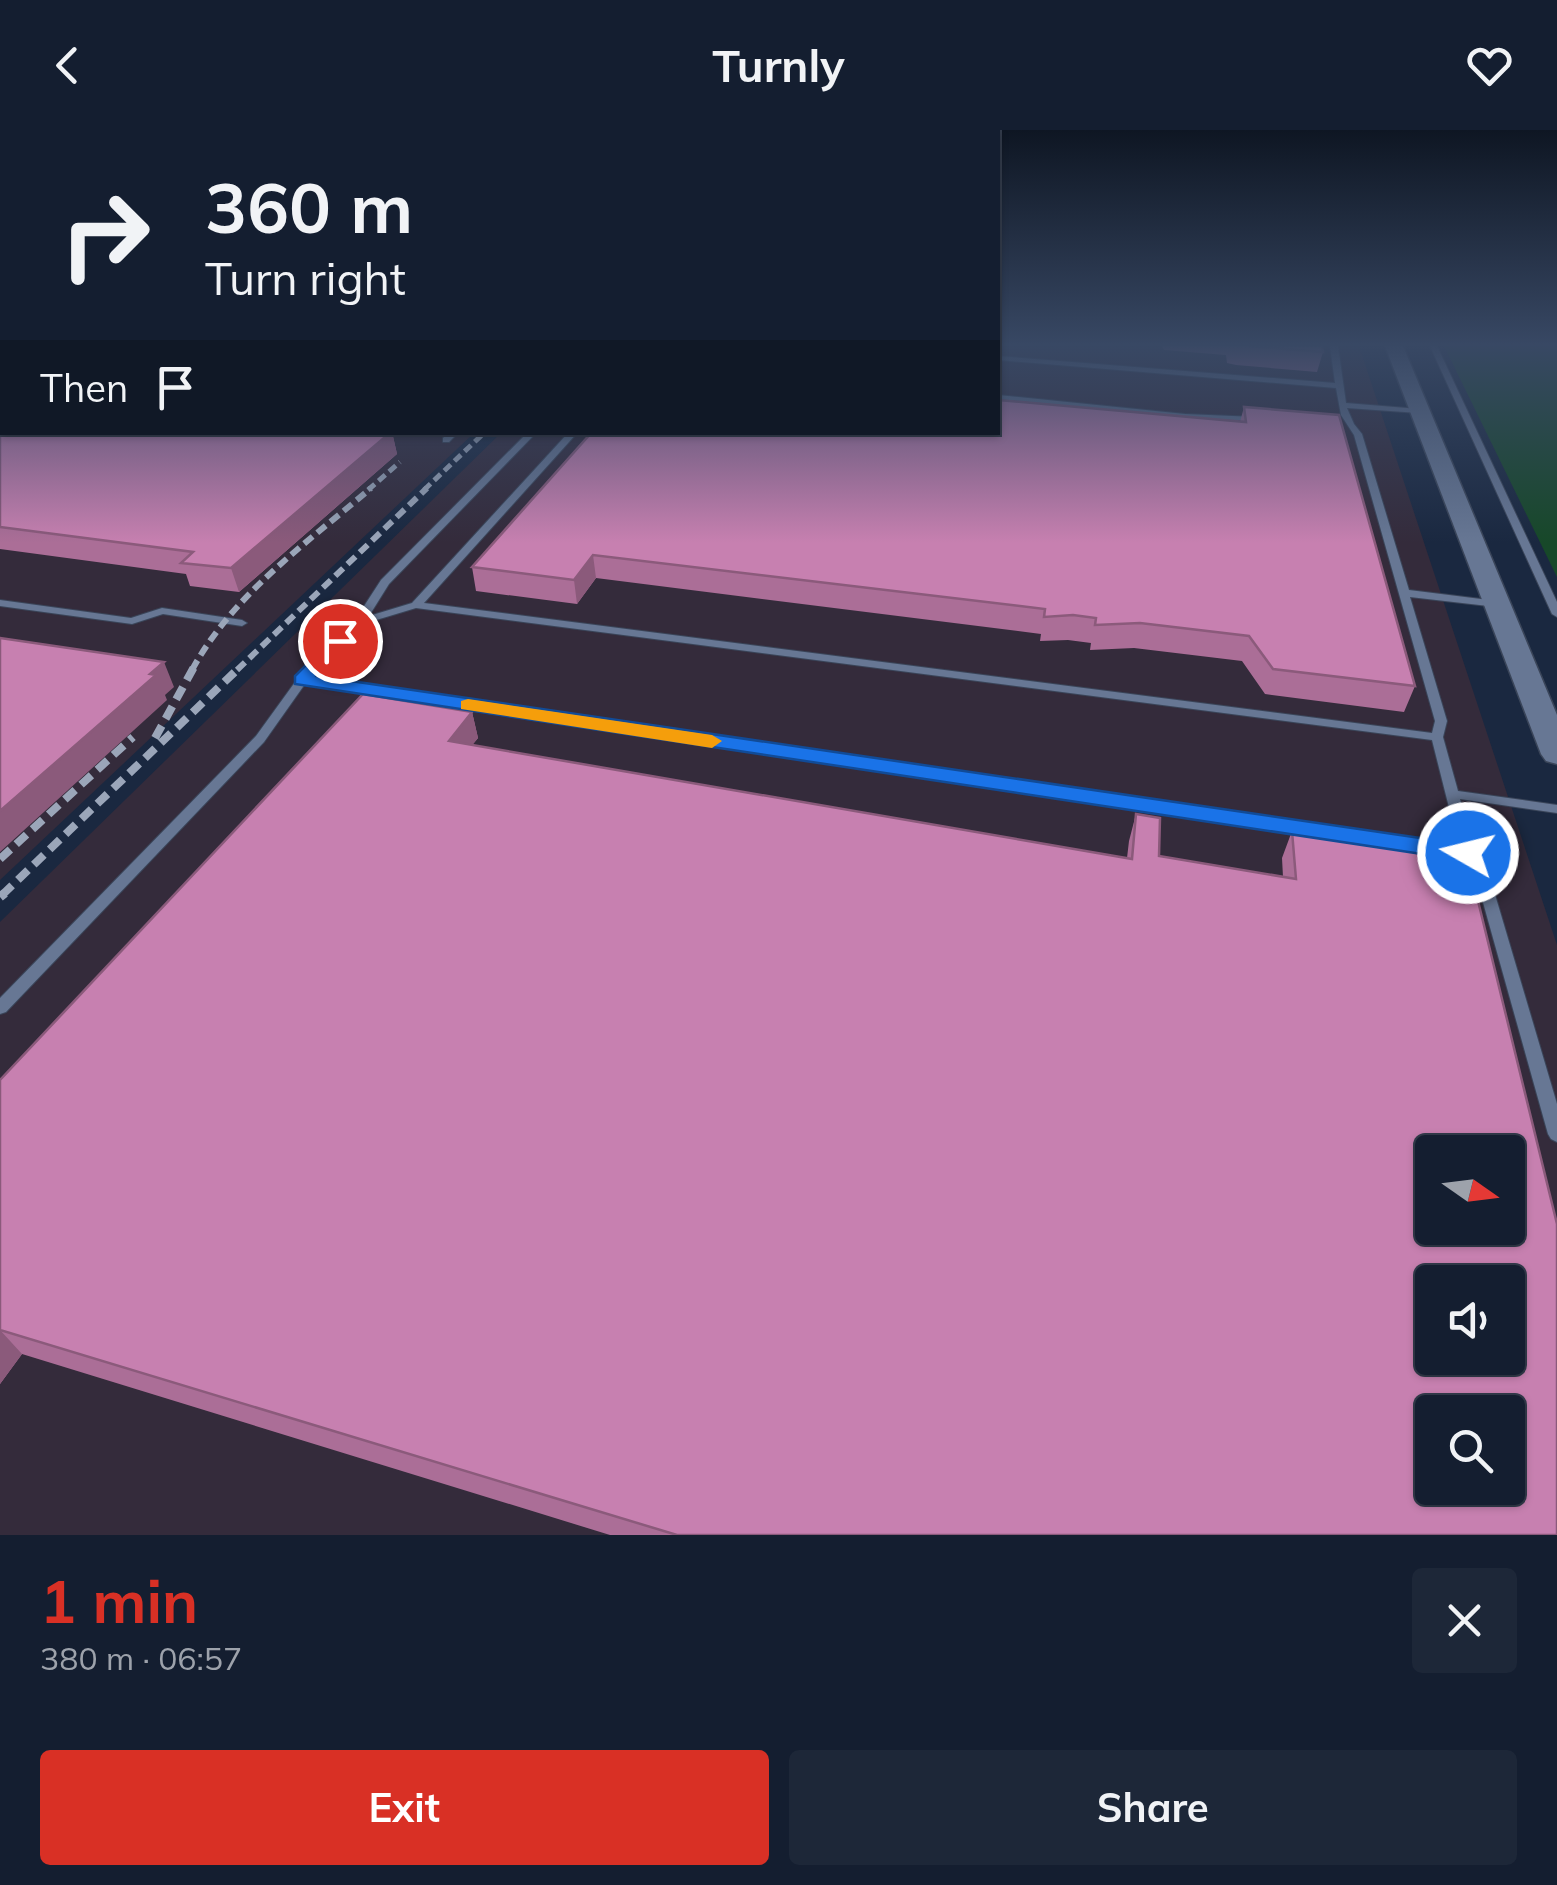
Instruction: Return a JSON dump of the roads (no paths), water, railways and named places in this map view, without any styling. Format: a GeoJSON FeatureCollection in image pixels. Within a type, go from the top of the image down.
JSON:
{"type":"FeatureCollection","features":[{"type":"Feature","properties":{"kind":"street"},"geometry":{"type":"LineString","coordinates":[[1419,412],[1557,754]]}},
{"type":"Feature","properties":{"kind":"lane"},"geometry":{"type":"LineString","coordinates":[[1139,412],[1259,419]]}},
{"type":"Feature","properties":{"kind":"lane"},"geometry":{"type":"LineString","coordinates":[[1345,412],[1347,424]]}},
{"type":"Feature","properties":{"kind":"lane"},"geometry":{"type":"LineString","coordinates":[[1463,412],[1557,614]]}},
{"type":"Feature","properties":{"kind":"lane"},"geometry":{"type":"LineString","coordinates":[[1330,423],[1347,424],[1358,434],[1442,722],[1437,737],[1468,853],[1484,881],[1557,1134]]}},
{"type":"Feature","properties":{"kind":"lane"},"geometry":{"type":"LineString","coordinates":[[446,440],[452,435]]}},
{"type":"Feature","properties":{"kind":"lane"},"geometry":{"type":"LineString","coordinates":[[0,1008],[260,740],[302,680],[359,622],[385,582],[529,435]]}},
{"type":"Feature","properties":{"kind":"lane"},"geometry":{"type":"LineString","coordinates":[[416,604],[571,435]]}},
{"type":"Feature","properties":{"kind":"lane"},"geometry":{"type":"LineString","coordinates":[[1403,594],[1497,604]]}},
{"type":"Feature","properties":{"kind":"lane"},"geometry":{"type":"LineString","coordinates":[[0,602],[132,621],[162,611],[242,623]]}},
{"type":"Feature","properties":{"kind":"lane"},"geometry":{"type":"LineString","coordinates":[[359,622],[416,604],[1437,737]]}},
{"type":"Feature","properties":{"kind":"lane"},"geometry":{"type":"LineString","coordinates":[[302,680],[1468,853]]}},
{"type":"Feature","properties":{"kind":"lane"},"geometry":{"type":"LineString","coordinates":[[1453,794],[1557,808]]}},
{"type":"Feature","properties":{"kind":"railway"},"geometry":{"type":"LineString","coordinates":[[424,490],[482,435]]}},
{"type":"Feature","properties":{"kind":"railway"},"geometry":{"type":"LineString","coordinates":[[368,490],[400,462]]}},
{"type":"Feature","properties":{"kind":"railway"},"geometry":{"type":"LineString","coordinates":[[192,670],[228,617],[250,594],[371,488]]}},
{"type":"Feature","properties":{"kind":"railway"},"geometry":{"type":"LineString","coordinates":[[237,670],[427,488]]}},
{"type":"Feature","properties":{"kind":"railway"},"geometry":{"type":"LineString","coordinates":[[155,738],[194,667]]}},
{"type":"Feature","properties":{"kind":"railway"},"geometry":{"type":"LineString","coordinates":[[2,895],[240,667]]}},
{"type":"Feature","properties":{"kind":"railway"},"geometry":{"type":"LineString","coordinates":[[0,859],[133,737]]}},
{"type":"Feature","properties":{"kind":"railway"},"geometry":{"type":"LineString","coordinates":[[0,897],[5,893]]}}]}
